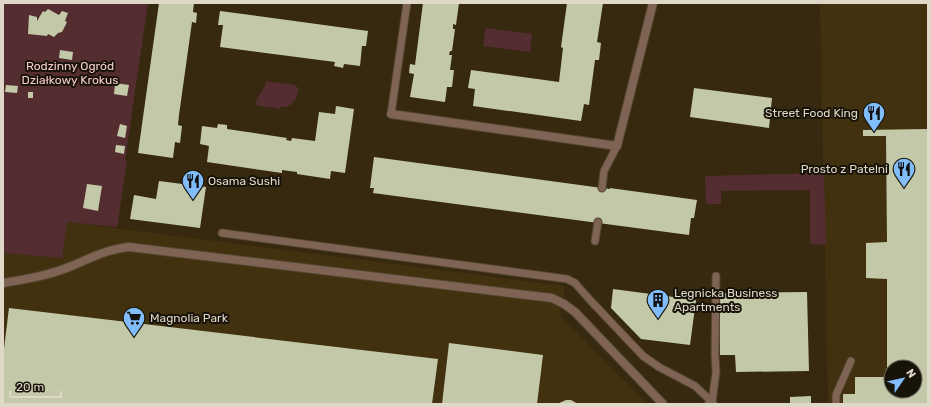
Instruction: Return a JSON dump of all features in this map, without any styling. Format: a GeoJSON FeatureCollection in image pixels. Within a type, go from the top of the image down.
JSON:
{"type":"FeatureCollection","features":[{"type":"Feature","properties":{"kind":"street"},"geometry":{"type":"LineString","coordinates":[[391,114],[617,146],[654,3]]}},
{"type":"Feature","properties":{"kind":"street"},"geometry":{"type":"LineString","coordinates":[[3,283],[47,275],[106,251],[129,247],[552,298],[575,312],[663,404]]}},
{"type":"Feature","properties":{"kind":"lane"},"geometry":{"type":"LineString","coordinates":[[391,114],[407,3]]}},
{"type":"Feature","properties":{"kind":"lane"},"geometry":{"type":"LineString","coordinates":[[602,188],[604,171],[617,146]]}},
{"type":"Feature","properties":{"kind":"lane"},"geometry":{"type":"LineString","coordinates":[[595,241],[598,222]]}},
{"type":"Feature","properties":{"kind":"lane"},"geometry":{"type":"LineString","coordinates":[[222,233],[567,279],[575,283],[643,356],[658,367],[695,386],[711,403]]}},
{"type":"Feature","properties":{"kind":"lane"},"geometry":{"type":"LineString","coordinates":[[711,403],[716,372],[716,276]]}},
{"type":"Feature","properties":{"kind":"lane"},"geometry":{"type":"LineString","coordinates":[[836,404],[836,395],[851,361]]}},
{"type":"Feature","properties":{"kind":"shaded area"},"geometry":{"type":"Polygon","coordinates":[[[820,3],[928,3],[928,404],[828,404],[820,3]]]}},
{"type":"Feature","properties":{"kind":"shaded area"},"geometry":{"type":"Polygon","coordinates":[[[67,222],[565,286],[560,316],[648,404],[3,404],[3,253],[62,258],[67,222]]]}},
{"type":"Feature","properties":{"kind":"green space","name":"Rodzinny Ogród Działkowy Krokus"},"geometry":{"type":"Polygon","coordinates":[[[3,3],[148,3],[117,227],[67,222],[62,258],[3,253],[3,3]]]}},
{"type":"Feature","properties":{"kind":"green space"},"geometry":{"type":"Polygon","coordinates":[[[486,28],[532,34],[530,52],[483,46],[486,28]]]}},
{"type":"Feature","properties":{"kind":"green space"},"geometry":{"type":"Polygon","coordinates":[[[266,81],[295,85],[300,90],[298,90],[297,97],[291,105],[280,107],[280,109],[255,105],[266,81]]]}},
{"type":"Feature","properties":{"kind":"green space"},"geometry":{"type":"Polygon","coordinates":[[[824,173],[826,245],[810,244],[810,190],[721,191],[721,204],[706,204],[705,176],[824,173]]]}},
{"type":"Feature","properties":{"kind":"building"},"geometry":{"type":"Polygon","coordinates":[[[159,3],[194,3],[193,12],[197,13],[196,23],[192,22],[179,115],[178,125],[182,126],[180,143],[175,142],[173,158],[138,153],[159,3]]]}},
{"type":"Feature","properties":{"kind":"building"},"geometry":{"type":"Polygon","coordinates":[[[423,3],[459,3],[456,25],[453,24],[453,29],[455,29],[452,51],[450,51],[449,55],[452,55],[450,70],[454,70],[452,87],[447,87],[445,102],[410,97],[414,74],[409,73],[410,64],[415,65],[423,3]]]}},
{"type":"Feature","properties":{"kind":"building"},"geometry":{"type":"Polygon","coordinates":[[[567,3],[603,3],[597,42],[601,43],[599,60],[595,60],[589,105],[584,104],[581,121],[473,106],[475,89],[468,88],[471,70],[559,82],[563,48],[561,47],[567,3]]]}},
{"type":"Feature","properties":{"kind":"building"},"geometry":{"type":"Polygon","coordinates":[[[48,9],[59,15],[62,11],[68,13],[65,21],[67,22],[62,32],[58,33],[54,37],[48,34],[47,36],[28,34],[29,15],[37,17],[37,21],[43,11],[45,12],[48,9]]]}},
{"type":"Feature","properties":{"kind":"building"},"geometry":{"type":"Polygon","coordinates":[[[220,11],[368,31],[366,46],[362,46],[360,66],[344,64],[343,68],[334,66],[335,62],[220,47],[223,25],[218,25],[220,11]]]}},
{"type":"Feature","properties":{"kind":"building"},"geometry":{"type":"Polygon","coordinates":[[[60,50],[73,52],[72,60],[59,58],[60,50]]]}},
{"type":"Feature","properties":{"kind":"building"},"geometry":{"type":"Polygon","coordinates":[[[115,83],[129,85],[127,96],[114,94],[115,83]]]}},
{"type":"Feature","properties":{"kind":"building"},"geometry":{"type":"Polygon","coordinates":[[[6,85],[18,86],[17,93],[5,92],[6,85]]]}},
{"type":"Feature","properties":{"kind":"building"},"geometry":{"type":"Polygon","coordinates":[[[694,88],[772,98],[769,128],[690,117],[694,88]]]}},
{"type":"Feature","properties":{"kind":"building"},"geometry":{"type":"Polygon","coordinates":[[[28,92],[33,92],[33,98],[28,98],[28,92]]]}},
{"type":"Feature","properties":{"kind":"building"},"geometry":{"type":"Polygon","coordinates":[[[336,106],[354,109],[345,173],[331,171],[330,179],[297,174],[297,172],[282,170],[282,173],[207,162],[209,146],[200,144],[202,126],[217,128],[218,124],[227,125],[227,129],[287,138],[286,140],[291,141],[292,138],[315,141],[319,112],[335,114],[336,106]]]}},
{"type":"Feature","properties":{"kind":"building"},"geometry":{"type":"Polygon","coordinates":[[[120,124],[127,126],[125,138],[117,136],[120,124]]]}},
{"type":"Feature","properties":{"kind":"building"},"geometry":{"type":"Polygon","coordinates":[[[928,129],[928,404],[843,404],[843,394],[855,394],[855,377],[883,377],[883,399],[923,399],[923,359],[887,359],[887,279],[866,278],[866,243],[887,242],[886,136],[863,136],[863,130],[928,129]]]}},
{"type":"Feature","properties":{"kind":"building"},"geometry":{"type":"Polygon","coordinates":[[[116,145],[125,146],[124,154],[115,152],[116,145]]]}},
{"type":"Feature","properties":{"kind":"building"},"geometry":{"type":"Polygon","coordinates":[[[374,157],[697,200],[694,218],[691,218],[689,235],[373,193],[374,188],[370,188],[374,157]]]}},
{"type":"Feature","properties":{"kind":"building"},"geometry":{"type":"Polygon","coordinates":[[[159,181],[206,187],[200,228],[130,219],[134,195],[156,199],[159,181]]]}},
{"type":"Feature","properties":{"kind":"building"},"geometry":{"type":"Polygon","coordinates":[[[87,184],[102,186],[98,211],[83,208],[87,184]]]}},
{"type":"Feature","properties":{"kind":"building","name":"Legnicka Business Apartments"},"geometry":{"type":"Polygon","coordinates":[[[613,289],[696,300],[690,345],[641,339],[611,308],[613,289]]]}},
{"type":"Feature","properties":{"kind":"building"},"geometry":{"type":"Polygon","coordinates":[[[807,292],[809,371],[736,372],[735,355],[720,355],[719,293],[807,292]]]}},
{"type":"Feature","properties":{"kind":"building","name":"Magnolia Park"},"geometry":{"type":"Polygon","coordinates":[[[9,308],[438,359],[432,404],[3,404],[3,357],[9,308]]]}},
{"type":"Feature","properties":{"kind":"building"},"geometry":{"type":"Polygon","coordinates":[[[449,343],[543,355],[537,404],[442,404],[449,343]]]}},
{"type":"Feature","properties":{"kind":"building"},"geometry":{"type":"Polygon","coordinates":[[[811,396],[811,404],[790,404],[790,397],[811,396]]]}},
{"type":"Feature","properties":{"kind":"building"},"geometry":{"type":"Polygon","coordinates":[[[566,400],[571,400],[578,404],[557,404],[566,400]]]}},
{"type":"Feature","properties":{"kind":"place","name":"Street Food King"},"geometry":{"type":"Point","coordinates":[874,132]}},
{"type":"Feature","properties":{"kind":"place","name":"Prosto z Patelni"},"geometry":{"type":"Point","coordinates":[904,188]}},
{"type":"Feature","properties":{"kind":"place","name":"Osama Sushi"},"geometry":{"type":"Point","coordinates":[193,200]}},
{"type":"Feature","properties":{"kind":"place","name":"Legnicka Business Apartments"},"geometry":{"type":"Point","coordinates":[658,320]}},
{"type":"Feature","properties":{"kind":"place","name":"Magnolia Park"},"geometry":{"type":"Point","coordinates":[134,338]}}]}
